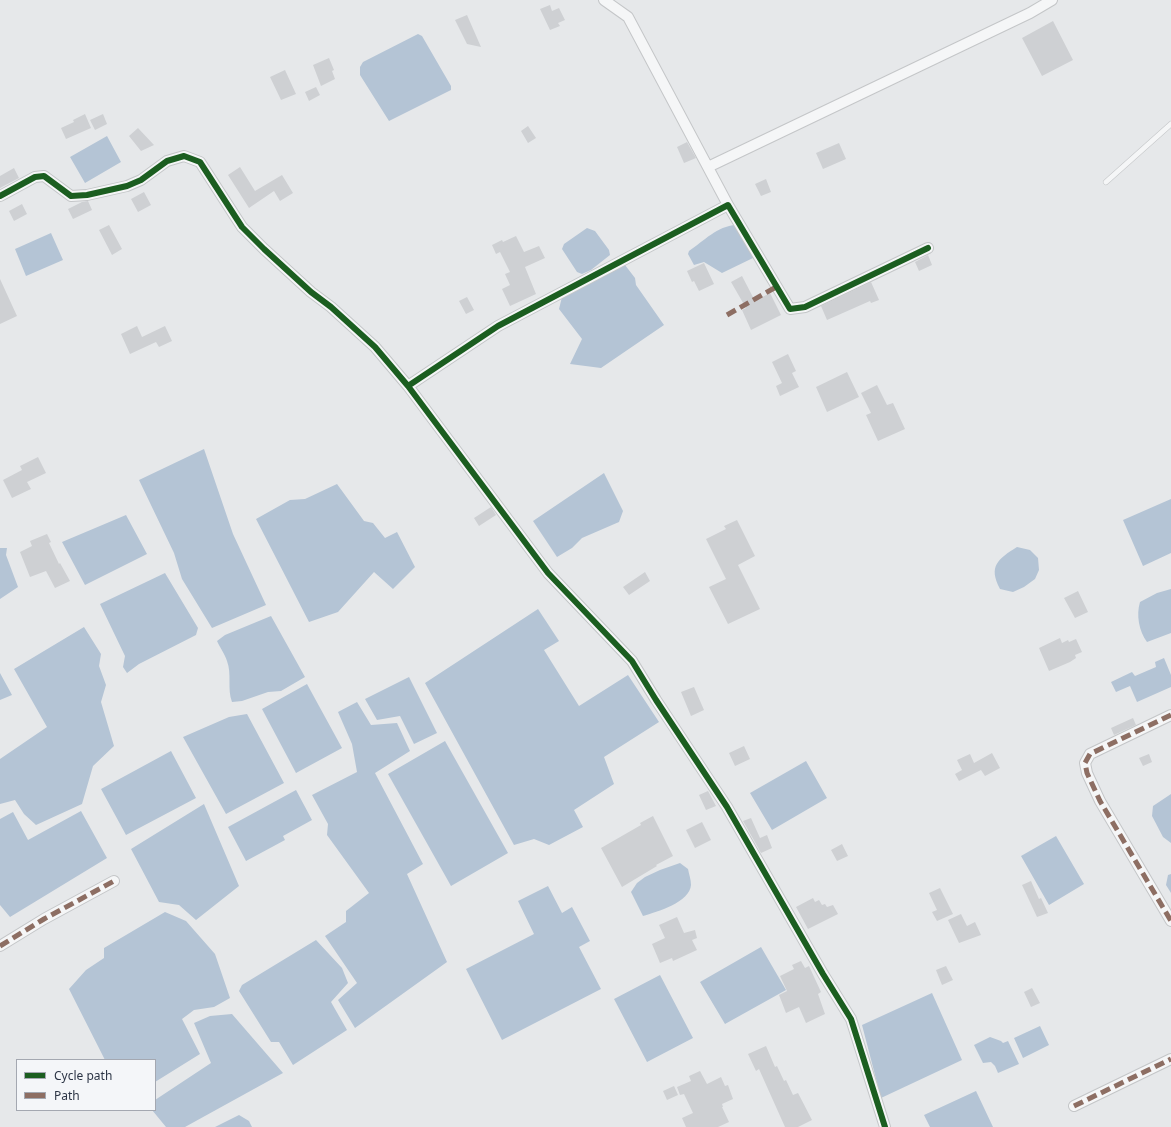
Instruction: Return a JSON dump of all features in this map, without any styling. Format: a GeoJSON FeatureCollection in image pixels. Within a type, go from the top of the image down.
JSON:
{"type":"FeatureCollection","features":[{"type":"Feature","properties":{"kind":"street"},"geometry":{"type":"LineString","coordinates":[[604,0],[628,17],[728,205],[790,309],[805,307],[928,248]]}},
{"type":"Feature","properties":{"kind":"street"},"geometry":{"type":"LineString","coordinates":[[708,167],[1023,16],[1052,0]]}},
{"type":"Feature","properties":{"kind":"street"},"geometry":{"type":"LineString","coordinates":[[0,196],[35,177],[44,176],[71,196],[87,195],[127,186],[141,180],[167,161],[184,156],[200,162],[242,226],[264,249],[311,292],[331,306],[375,347],[408,386],[548,573],[632,661],[727,807],[823,974],[852,1019],[885,1127]]}},
{"type":"Feature","properties":{"kind":"street"},"geometry":{"type":"LineString","coordinates":[[408,386],[498,326],[728,205]]}},
{"type":"Feature","properties":{"kind":"street"},"geometry":{"type":"LineString","coordinates":[[1171,715],[1090,754],[1085,763],[1087,773],[1100,801],[1171,922]]}},
{"type":"Feature","properties":{"kind":"street"},"geometry":{"type":"LineString","coordinates":[[0,946],[44,919],[114,881]]}},
{"type":"Feature","properties":{"kind":"street"},"geometry":{"type":"LineString","coordinates":[[1074,1106],[1171,1059]]}},
{"type":"Feature","properties":{"kind":"lane"},"geometry":{"type":"LineString","coordinates":[[1106,182],[1171,124]]}},
{"type":"Feature","properties":{"kind":"water"},"geometry":{"type":"Polygon","coordinates":[[[418,34],[422,36],[451,86],[451,90],[389,121],[360,75],[360,67],[363,62],[418,34]]]}},
{"type":"Feature","properties":{"kind":"water"},"geometry":{"type":"Polygon","coordinates":[[[107,136],[121,162],[85,183],[70,157],[107,136]]]}},
{"type":"Feature","properties":{"kind":"water"},"geometry":{"type":"Polygon","coordinates":[[[736,225],[754,256],[753,258],[722,273],[704,262],[694,265],[688,254],[689,251],[717,231],[736,225]]]}},
{"type":"Feature","properties":{"kind":"water"},"geometry":{"type":"Polygon","coordinates":[[[587,228],[595,231],[609,250],[610,255],[591,270],[582,274],[577,272],[562,249],[564,244],[587,228]]]}},
{"type":"Feature","properties":{"kind":"water"},"geometry":{"type":"Polygon","coordinates":[[[51,233],[63,260],[26,276],[15,249],[51,233]]]}},
{"type":"Feature","properties":{"kind":"water"},"geometry":{"type":"Polygon","coordinates":[[[625,265],[635,278],[636,285],[664,325],[601,368],[570,364],[582,339],[559,309],[562,297],[625,265]]]}},
{"type":"Feature","properties":{"kind":"water"},"geometry":{"type":"Polygon","coordinates":[[[204,449],[233,534],[266,605],[212,628],[182,579],[174,553],[139,480],[204,449]]]}},
{"type":"Feature","properties":{"kind":"water"},"geometry":{"type":"Polygon","coordinates":[[[604,473],[623,511],[619,522],[582,538],[572,548],[557,557],[533,521],[604,473]]]}},
{"type":"Feature","properties":{"kind":"water"},"geometry":{"type":"Polygon","coordinates":[[[337,484],[364,521],[373,523],[385,538],[397,532],[415,567],[393,589],[374,572],[338,612],[309,622],[256,519],[290,500],[305,499],[337,484]]]}},
{"type":"Feature","properties":{"kind":"water"},"geometry":{"type":"Polygon","coordinates":[[[1171,499],[1171,553],[1143,566],[1123,520],[1171,499]]]}},
{"type":"Feature","properties":{"kind":"water"},"geometry":{"type":"Polygon","coordinates":[[[126,515],[147,554],[85,585],[62,542],[126,515]]]}},
{"type":"Feature","properties":{"kind":"water"},"geometry":{"type":"Polygon","coordinates":[[[1017,547],[1030,550],[1038,558],[1039,570],[1035,579],[1024,587],[1013,592],[1000,589],[995,574],[997,564],[1000,559],[1017,547]]]}},
{"type":"Feature","properties":{"kind":"water"},"geometry":{"type":"Polygon","coordinates":[[[0,548],[7,548],[6,555],[18,587],[0,599],[0,548]]]}},
{"type":"Feature","properties":{"kind":"water"},"geometry":{"type":"Polygon","coordinates":[[[165,573],[198,628],[196,635],[139,664],[127,673],[123,667],[125,656],[100,604],[165,573]]]}},
{"type":"Feature","properties":{"kind":"water"},"geometry":{"type":"Polygon","coordinates":[[[1171,589],[1171,633],[1147,642],[1144,638],[1139,623],[1138,612],[1140,602],[1157,593],[1171,589]]]}},
{"type":"Feature","properties":{"kind":"water"},"geometry":{"type":"Polygon","coordinates":[[[538,609],[559,641],[544,650],[579,706],[628,675],[659,722],[604,757],[614,784],[574,810],[583,827],[549,845],[534,839],[514,845],[425,683],[538,609]]]}},
{"type":"Feature","properties":{"kind":"water"},"geometry":{"type":"Polygon","coordinates":[[[271,616],[305,677],[281,691],[268,692],[242,701],[232,702],[228,666],[225,656],[217,641],[225,635],[271,616]]]}},
{"type":"Feature","properties":{"kind":"water"},"geometry":{"type":"Polygon","coordinates":[[[84,627],[101,654],[99,666],[106,685],[101,702],[114,746],[93,766],[82,804],[36,825],[24,814],[15,800],[0,804],[0,759],[47,727],[14,669],[84,627]]]}},
{"type":"Feature","properties":{"kind":"water"},"geometry":{"type":"Polygon","coordinates":[[[1164,658],[1171,675],[1171,687],[1137,702],[1130,686],[1116,692],[1111,682],[1132,672],[1135,676],[1156,667],[1155,662],[1164,658]]]}},
{"type":"Feature","properties":{"kind":"water"},"geometry":{"type":"Polygon","coordinates":[[[0,673],[12,695],[0,700],[0,673]]]}},
{"type":"Feature","properties":{"kind":"water"},"geometry":{"type":"Polygon","coordinates":[[[409,677],[437,733],[414,744],[400,716],[377,720],[365,699],[409,677]]]}},
{"type":"Feature","properties":{"kind":"water"},"geometry":{"type":"Polygon","coordinates":[[[307,684],[342,748],[296,773],[262,709],[307,684]]]}},
{"type":"Feature","properties":{"kind":"water"},"geometry":{"type":"Polygon","coordinates":[[[357,702],[371,725],[397,723],[410,751],[375,773],[423,864],[407,874],[447,962],[355,1028],[338,1000],[357,983],[325,936],[346,922],[346,911],[369,893],[327,835],[328,824],[312,795],[357,772],[352,744],[338,712],[357,702]]]}},
{"type":"Feature","properties":{"kind":"water"},"geometry":{"type":"Polygon","coordinates":[[[247,714],[284,783],[226,814],[183,737],[229,717],[247,714]]]}},
{"type":"Feature","properties":{"kind":"water"},"geometry":{"type":"Polygon","coordinates":[[[445,741],[508,853],[451,886],[388,774],[445,741]]]}},
{"type":"Feature","properties":{"kind":"water"},"geometry":{"type":"Polygon","coordinates":[[[171,751],[196,798],[126,835],[101,789],[171,751]]]}},
{"type":"Feature","properties":{"kind":"water"},"geometry":{"type":"Polygon","coordinates":[[[806,761],[827,798],[772,830],[750,793],[806,761]]]}},
{"type":"Feature","properties":{"kind":"water"},"geometry":{"type":"Polygon","coordinates":[[[296,790],[312,820],[283,836],[285,840],[246,861],[228,827],[296,790]]]}},
{"type":"Feature","properties":{"kind":"water"},"geometry":{"type":"Polygon","coordinates":[[[1171,794],[1171,843],[1163,837],[1152,816],[1153,806],[1171,794]]]}},
{"type":"Feature","properties":{"kind":"water"},"geometry":{"type":"Polygon","coordinates":[[[204,804],[239,886],[196,920],[179,905],[159,902],[131,849],[204,804]]]}},
{"type":"Feature","properties":{"kind":"water"},"geometry":{"type":"Polygon","coordinates":[[[81,811],[107,858],[10,917],[0,905],[0,819],[13,812],[28,840],[81,811]]]}},
{"type":"Feature","properties":{"kind":"water"},"geometry":{"type":"Polygon","coordinates":[[[1056,836],[1084,884],[1049,905],[1021,856],[1056,836]]]}},
{"type":"Feature","properties":{"kind":"water"},"geometry":{"type":"Polygon","coordinates":[[[680,863],[688,869],[691,883],[689,891],[679,901],[672,905],[643,916],[631,892],[637,883],[645,877],[660,870],[680,863]]]}},
{"type":"Feature","properties":{"kind":"water"},"geometry":{"type":"Polygon","coordinates":[[[1171,874],[1171,893],[1166,885],[1168,875],[1171,874]]]}},
{"type":"Feature","properties":{"kind":"water"},"geometry":{"type":"Polygon","coordinates":[[[548,886],[562,913],[572,907],[590,941],[579,947],[601,989],[502,1040],[466,969],[534,934],[518,901],[548,886]]]}},
{"type":"Feature","properties":{"kind":"water"},"geometry":{"type":"Polygon","coordinates":[[[165,912],[186,921],[215,954],[230,998],[214,1007],[194,1010],[182,1019],[200,1054],[156,1081],[156,1059],[104,1059],[69,989],[86,970],[104,958],[104,948],[165,912]]]}},
{"type":"Feature","properties":{"kind":"water"},"geometry":{"type":"Polygon","coordinates":[[[316,940],[342,968],[348,983],[331,1002],[347,1030],[293,1065],[279,1042],[271,1042],[239,991],[242,985],[316,940]]]}},
{"type":"Feature","properties":{"kind":"water"},"geometry":{"type":"Polygon","coordinates":[[[761,947],[786,990],[725,1024],[700,982],[761,947]]]}},
{"type":"Feature","properties":{"kind":"water"},"geometry":{"type":"Polygon","coordinates":[[[660,975],[693,1038],[647,1062],[614,999],[660,975]]]}},
{"type":"Feature","properties":{"kind":"water"},"geometry":{"type":"Polygon","coordinates":[[[932,993],[962,1060],[881,1098],[862,1025],[932,993]]]}},
{"type":"Feature","properties":{"kind":"water"},"geometry":{"type":"Polygon","coordinates":[[[232,1014],[283,1073],[185,1127],[166,1127],[153,1111],[156,1111],[156,1099],[211,1063],[194,1023],[210,1016],[232,1014]]]}},
{"type":"Feature","properties":{"kind":"water"},"geometry":{"type":"Polygon","coordinates":[[[1040,1026],[1049,1045],[1023,1058],[1014,1038],[1040,1026]]]}},
{"type":"Feature","properties":{"kind":"water"},"geometry":{"type":"Polygon","coordinates":[[[990,1037],[1003,1043],[1008,1041],[1019,1064],[998,1073],[995,1066],[991,1062],[983,1063],[974,1045],[990,1037]]]}},
{"type":"Feature","properties":{"kind":"water"},"geometry":{"type":"Polygon","coordinates":[[[976,1091],[993,1127],[930,1127],[924,1115],[976,1091]]]}},
{"type":"Feature","properties":{"kind":"water"},"geometry":{"type":"Polygon","coordinates":[[[239,1115],[249,1121],[252,1127],[215,1127],[239,1115]]]}},
{"type":"Feature","properties":{"kind":"building"},"geometry":{"type":"Polygon","coordinates":[[[550,5],[552,11],[559,8],[565,20],[558,23],[560,26],[550,30],[540,9],[550,5]]]}},
{"type":"Feature","properties":{"kind":"building"},"geometry":{"type":"Polygon","coordinates":[[[467,15],[481,47],[467,44],[455,20],[467,15]]]}},
{"type":"Feature","properties":{"kind":"building"},"geometry":{"type":"Polygon","coordinates":[[[1053,21],[1073,60],[1042,76],[1022,38],[1053,21]]]}},
{"type":"Feature","properties":{"kind":"building"},"geometry":{"type":"Polygon","coordinates":[[[329,58],[334,70],[332,71],[335,79],[321,86],[313,65],[329,58]]]}},
{"type":"Feature","properties":{"kind":"building"},"geometry":{"type":"Polygon","coordinates":[[[285,70],[296,94],[281,100],[270,77],[285,70]]]}},
{"type":"Feature","properties":{"kind":"building"},"geometry":{"type":"Polygon","coordinates":[[[316,87],[320,95],[309,101],[305,92],[316,87]]]}},
{"type":"Feature","properties":{"kind":"building"},"geometry":{"type":"Polygon","coordinates":[[[85,114],[91,128],[66,139],[61,128],[74,122],[73,120],[85,114]]]}},
{"type":"Feature","properties":{"kind":"building"},"geometry":{"type":"Polygon","coordinates":[[[103,114],[107,124],[95,130],[90,120],[103,114]]]}},
{"type":"Feature","properties":{"kind":"building"},"geometry":{"type":"Polygon","coordinates":[[[528,126],[536,138],[528,143],[521,131],[528,126]]]}},
{"type":"Feature","properties":{"kind":"building"},"geometry":{"type":"Polygon","coordinates":[[[138,128],[154,145],[141,151],[129,136],[138,128]]]}},
{"type":"Feature","properties":{"kind":"building"},"geometry":{"type":"Polygon","coordinates":[[[687,142],[696,158],[684,163],[677,147],[687,142]]]}},
{"type":"Feature","properties":{"kind":"building"},"geometry":{"type":"Polygon","coordinates":[[[839,143],[846,159],[823,169],[816,153],[839,143]]]}},
{"type":"Feature","properties":{"kind":"building"},"geometry":{"type":"Polygon","coordinates":[[[240,167],[255,191],[282,175],[293,193],[280,201],[274,191],[249,208],[228,175],[240,167]]]}},
{"type":"Feature","properties":{"kind":"building"},"geometry":{"type":"Polygon","coordinates":[[[14,168],[19,178],[0,188],[0,176],[14,168]]]}},
{"type":"Feature","properties":{"kind":"building"},"geometry":{"type":"Polygon","coordinates":[[[766,179],[771,192],[761,196],[755,184],[766,179]]]}},
{"type":"Feature","properties":{"kind":"building"},"geometry":{"type":"Polygon","coordinates":[[[144,192],[151,205],[138,212],[131,199],[144,192]]]}},
{"type":"Feature","properties":{"kind":"building"},"geometry":{"type":"Polygon","coordinates":[[[88,201],[92,210],[73,219],[68,209],[82,202],[88,201]]]}},
{"type":"Feature","properties":{"kind":"building"},"geometry":{"type":"Polygon","coordinates":[[[22,204],[27,214],[14,221],[9,211],[22,204]]]}},
{"type":"Feature","properties":{"kind":"building"},"geometry":{"type":"Polygon","coordinates":[[[109,225],[122,249],[112,255],[99,230],[109,225]]]}},
{"type":"Feature","properties":{"kind":"building"},"geometry":{"type":"Polygon","coordinates":[[[516,236],[524,252],[539,246],[545,258],[525,267],[536,294],[510,306],[502,289],[510,285],[505,274],[510,272],[500,252],[496,254],[492,245],[516,236]]]}},
{"type":"Feature","properties":{"kind":"building"},"geometry":{"type":"Polygon","coordinates":[[[928,255],[932,265],[919,271],[915,262],[928,255]]]}},
{"type":"Feature","properties":{"kind":"building"},"geometry":{"type":"Polygon","coordinates":[[[704,263],[714,284],[699,291],[694,281],[692,282],[687,271],[704,263]]]}},
{"type":"Feature","properties":{"kind":"building"},"geometry":{"type":"Polygon","coordinates":[[[742,276],[755,301],[770,293],[781,315],[751,330],[742,310],[746,308],[731,282],[742,276]]]}},
{"type":"Feature","properties":{"kind":"building"},"geometry":{"type":"Polygon","coordinates":[[[0,279],[17,316],[0,324],[0,279]]]}},
{"type":"Feature","properties":{"kind":"building"},"geometry":{"type":"Polygon","coordinates":[[[871,282],[879,300],[871,303],[870,301],[827,320],[821,306],[871,282]]]}},
{"type":"Feature","properties":{"kind":"building"},"geometry":{"type":"Polygon","coordinates":[[[467,297],[474,310],[466,314],[459,301],[467,297]]]}},
{"type":"Feature","properties":{"kind":"building"},"geometry":{"type":"Polygon","coordinates":[[[137,326],[142,337],[165,326],[172,341],[159,347],[156,342],[130,354],[121,334],[137,326]]]}},
{"type":"Feature","properties":{"kind":"building"},"geometry":{"type":"Polygon","coordinates":[[[788,354],[796,371],[792,373],[799,387],[780,396],[776,386],[782,383],[772,362],[788,354]]]}},
{"type":"Feature","properties":{"kind":"building"},"geometry":{"type":"Polygon","coordinates":[[[847,372],[859,397],[827,412],[816,387],[847,372]]]}},
{"type":"Feature","properties":{"kind":"building"},"geometry":{"type":"Polygon","coordinates":[[[877,385],[887,405],[893,403],[905,429],[878,441],[866,415],[871,413],[861,393],[877,385]]]}},
{"type":"Feature","properties":{"kind":"building"},"geometry":{"type":"Polygon","coordinates":[[[38,457],[46,473],[27,482],[31,489],[12,498],[3,480],[22,470],[20,466],[38,457]]]}},
{"type":"Feature","properties":{"kind":"building"},"geometry":{"type":"Polygon","coordinates":[[[491,507],[496,515],[479,526],[474,518],[491,507]]]}},
{"type":"Feature","properties":{"kind":"building"},"geometry":{"type":"Polygon","coordinates":[[[737,520],[755,556],[738,565],[760,609],[728,624],[709,587],[726,579],[706,539],[726,529],[724,526],[737,520]]]}},
{"type":"Feature","properties":{"kind":"building"},"geometry":{"type":"Polygon","coordinates":[[[47,534],[51,542],[49,543],[59,564],[60,563],[70,581],[55,588],[46,571],[30,577],[20,552],[32,546],[30,541],[47,534]]]}},
{"type":"Feature","properties":{"kind":"building"},"geometry":{"type":"Polygon","coordinates":[[[645,572],[650,581],[629,595],[623,587],[645,572]]]}},
{"type":"Feature","properties":{"kind":"building"},"geometry":{"type":"Polygon","coordinates":[[[1078,591],[1088,612],[1075,618],[1064,598],[1078,591]]]}},
{"type":"Feature","properties":{"kind":"building"},"geometry":{"type":"Polygon","coordinates":[[[1060,638],[1062,643],[1068,640],[1069,642],[1076,639],[1082,652],[1075,655],[1076,658],[1070,662],[1049,671],[1039,648],[1060,638]]]}},
{"type":"Feature","properties":{"kind":"building"},"geometry":{"type":"Polygon","coordinates":[[[694,687],[704,710],[691,716],[681,692],[694,687]]]}},
{"type":"Feature","properties":{"kind":"building"},"geometry":{"type":"Polygon","coordinates":[[[1133,718],[1136,725],[1114,735],[1111,728],[1133,718]]]}},
{"type":"Feature","properties":{"kind":"building"},"geometry":{"type":"Polygon","coordinates":[[[744,746],[750,759],[735,766],[729,753],[744,746]]]}},
{"type":"Feature","properties":{"kind":"building"},"geometry":{"type":"Polygon","coordinates":[[[992,753],[1000,768],[985,776],[981,770],[959,781],[955,774],[962,770],[957,760],[970,754],[974,763],[992,753]]]}},
{"type":"Feature","properties":{"kind":"building"},"geometry":{"type":"Polygon","coordinates":[[[1149,754],[1152,762],[1143,766],[1139,758],[1149,754]]]}},
{"type":"Feature","properties":{"kind":"building"},"geometry":{"type":"Polygon","coordinates":[[[708,791],[716,806],[706,810],[699,795],[708,791]]]}},
{"type":"Feature","properties":{"kind":"building"},"geometry":{"type":"Polygon","coordinates":[[[653,816],[673,856],[622,887],[601,848],[641,825],[640,823],[653,816]]]}},
{"type":"Feature","properties":{"kind":"building"},"geometry":{"type":"Polygon","coordinates":[[[751,818],[760,838],[767,835],[772,848],[761,853],[743,821],[751,818]]]}},
{"type":"Feature","properties":{"kind":"building"},"geometry":{"type":"Polygon","coordinates":[[[702,822],[711,840],[695,848],[686,830],[702,822]]]}},
{"type":"Feature","properties":{"kind":"building"},"geometry":{"type":"Polygon","coordinates":[[[842,844],[848,856],[837,861],[831,850],[842,844]]]}},
{"type":"Feature","properties":{"kind":"building"},"geometry":{"type":"Polygon","coordinates":[[[1031,881],[1039,899],[1041,898],[1048,913],[1037,917],[1022,885],[1031,881]]]}},
{"type":"Feature","properties":{"kind":"building"},"geometry":{"type":"Polygon","coordinates":[[[940,888],[953,914],[937,921],[932,912],[937,910],[929,893],[940,888]]]}},
{"type":"Feature","properties":{"kind":"building"},"geometry":{"type":"Polygon","coordinates":[[[813,898],[815,902],[819,900],[822,905],[825,904],[827,907],[833,905],[838,914],[808,929],[796,907],[813,898]]]}},
{"type":"Feature","properties":{"kind":"building"},"geometry":{"type":"Polygon","coordinates":[[[961,914],[967,926],[975,922],[981,935],[959,943],[948,920],[961,914]]]}},
{"type":"Feature","properties":{"kind":"building"},"geometry":{"type":"Polygon","coordinates":[[[677,917],[684,933],[695,930],[697,938],[692,940],[697,950],[673,961],[672,958],[660,963],[652,944],[665,938],[659,925],[677,917]]]}},
{"type":"Feature","properties":{"kind":"building"},"geometry":{"type":"Polygon","coordinates":[[[801,961],[805,968],[809,966],[821,992],[818,994],[825,1014],[806,1023],[799,1007],[786,1013],[779,995],[787,991],[780,976],[794,969],[792,965],[801,961]]]}},
{"type":"Feature","properties":{"kind":"building"},"geometry":{"type":"Polygon","coordinates":[[[946,966],[953,980],[942,985],[936,970],[946,966]]]}},
{"type":"Feature","properties":{"kind":"building"},"geometry":{"type":"Polygon","coordinates":[[[1032,988],[1040,1003],[1031,1007],[1024,992],[1032,988]]]}},
{"type":"Feature","properties":{"kind":"building"},"geometry":{"type":"Polygon","coordinates":[[[766,1046],[775,1067],[777,1066],[784,1081],[786,1080],[793,1095],[798,1093],[812,1120],[798,1127],[785,1127],[759,1069],[756,1071],[748,1054],[766,1046]]]}},
{"type":"Feature","properties":{"kind":"building"},"geometry":{"type":"Polygon","coordinates":[[[700,1071],[707,1084],[721,1077],[725,1086],[728,1085],[733,1099],[722,1104],[729,1122],[718,1127],[686,1127],[682,1118],[693,1113],[684,1094],[680,1095],[677,1087],[691,1081],[689,1076],[700,1071]]]}},
{"type":"Feature","properties":{"kind":"building"},"geometry":{"type":"Polygon","coordinates":[[[674,1086],[678,1095],[667,1100],[663,1091],[674,1086]]]}},
{"type":"Feature","properties":{"kind":"marked path"},"geometry":{"type":"LineString","coordinates":[[727,315],[776,287]]}},
{"type":"Feature","properties":{"kind":"marked path"},"geometry":{"type":"LineString","coordinates":[[1171,715],[1090,754],[1085,763],[1087,773],[1100,801],[1171,921]]}},
{"type":"Feature","properties":{"kind":"marked path"},"geometry":{"type":"LineString","coordinates":[[0,946],[44,919],[114,881]]}},
{"type":"Feature","properties":{"kind":"marked path"},"geometry":{"type":"LineString","coordinates":[[1074,1106],[1171,1059]]}},
{"type":"Feature","properties":{"kind":"cycle path"},"geometry":{"type":"LineString","coordinates":[[0,196],[35,177],[44,176],[71,196],[87,195],[127,186],[141,180],[167,161],[184,156],[200,162],[242,227],[311,292],[331,307],[375,347],[408,386],[548,573],[632,661],[727,807],[823,974],[851,1019],[885,1127]]}},
{"type":"Feature","properties":{"kind":"cycle path"},"geometry":{"type":"LineString","coordinates":[[408,386],[498,326],[728,205],[790,309],[805,307],[928,248]]}}]}
